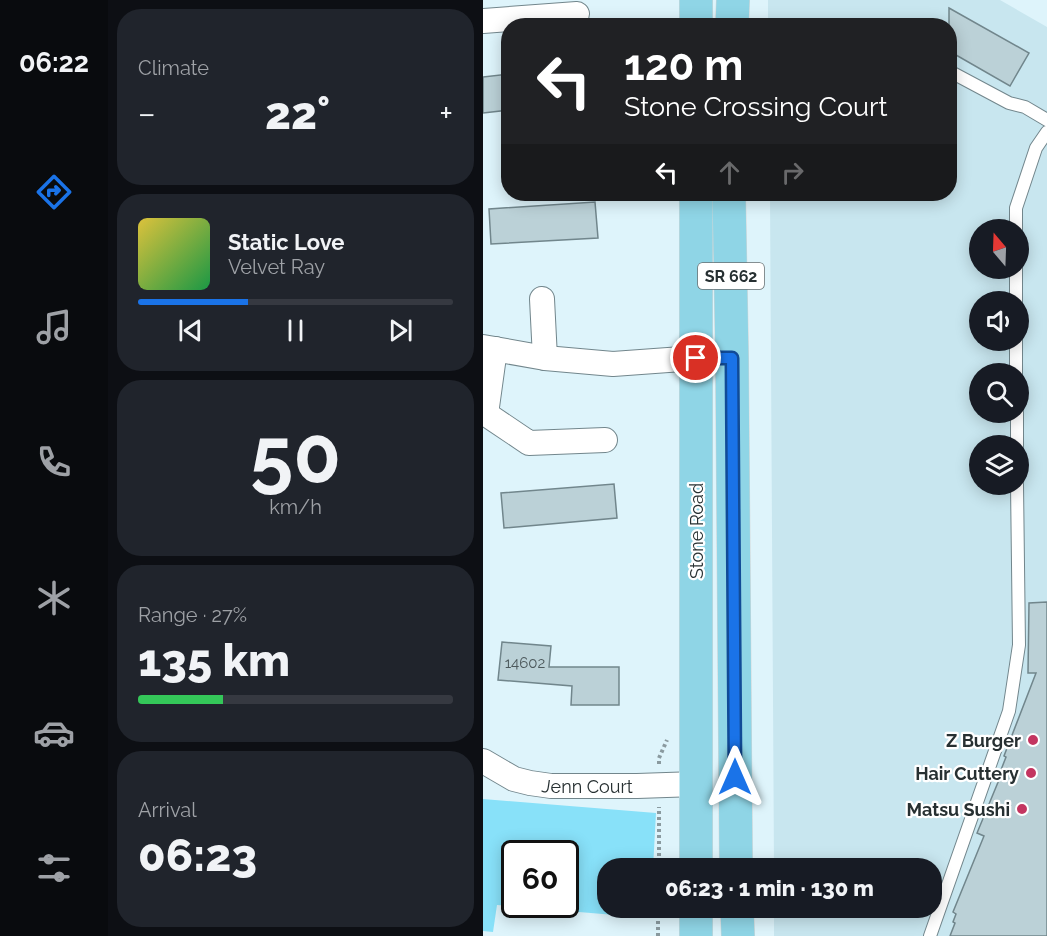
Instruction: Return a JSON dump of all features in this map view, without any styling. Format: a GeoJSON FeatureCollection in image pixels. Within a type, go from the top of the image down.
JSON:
{"type":"FeatureCollection","features":[{"type":"Feature","properties":{"kind":"main road"},"geometry":{"type":"LineString","coordinates":[[696,0],[696,18]]}},
{"type":"Feature","properties":{"kind":"main road"},"geometry":{"type":"LineString","coordinates":[[732,18],[733,0]]}},
{"type":"Feature","properties":{"kind":"main road","name":"Stone Road"},"geometry":{"type":"LineString","coordinates":[[696,201],[696,858]]}},
{"type":"Feature","properties":{"kind":"main road","name":"Stone Road"},"geometry":{"type":"LineString","coordinates":[[729,201],[736,858]]}},
{"type":"Feature","properties":{"kind":"main road"},"geometry":{"type":"LineString","coordinates":[[696,918],[696,936]]}},
{"type":"Feature","properties":{"kind":"main road"},"geometry":{"type":"LineString","coordinates":[[737,918],[738,936]]}},
{"type":"Feature","properties":{"kind":"street"},"geometry":{"type":"LineString","coordinates":[[523,18],[577,14]]}},
{"type":"Feature","properties":{"kind":"street"},"geometry":{"type":"LineString","coordinates":[[483,21],[501,20]]}},
{"type":"Feature","properties":{"kind":"street"},"geometry":{"type":"LineString","coordinates":[[541,299],[545,358]]}},
{"type":"Feature","properties":{"kind":"street"},"geometry":{"type":"LineString","coordinates":[[605,440],[529,443],[484,414],[489,348],[545,358],[613,364],[696,358],[732,358]]}},
{"type":"Feature","properties":{"kind":"street","name":"Jenn Court"},"geometry":{"type":"LineString","coordinates":[[483,761],[514,778],[551,786],[696,784]]}},
{"type":"Feature","properties":{"kind":"lane"},"geometry":{"type":"LineString","coordinates":[[957,75],[1009,104],[1026,107],[1047,120]]}},
{"type":"Feature","properties":{"kind":"lane"},"geometry":{"type":"LineString","coordinates":[[1016,219],[1016,208],[1036,148],[1047,132]]}},
{"type":"Feature","properties":{"kind":"lane"},"geometry":{"type":"LineString","coordinates":[[930,936],[1009,711],[1019,645],[1017,495]]}},
{"type":"Feature","properties":{"kind":"path"},"geometry":{"type":"LineString","coordinates":[[658,918],[658,936]]}},
{"type":"Feature","properties":{"kind":"shaded area"},"geometry":{"type":"Polygon","coordinates":[[[768,0],[1000,0],[1047,27],[1047,936],[774,936],[774,918],[942,918],[942,858],[774,858],[770,201],[957,201],[957,18],[768,18],[768,0]]]}},
{"type":"Feature","properties":{"kind":"shaded area"},"geometry":{"type":"Polygon","coordinates":[[[483,799],[656,813],[654,858],[597,858],[597,913],[579,912],[579,840],[501,840],[501,905],[497,905],[493,932],[483,931],[483,799]]]}},
{"type":"Feature","properties":{"kind":"building"},"geometry":{"type":"Polygon","coordinates":[[[949,8],[1029,53],[1010,86],[957,56],[957,18],[949,18],[949,8]]]}},
{"type":"Feature","properties":{"kind":"building"},"geometry":{"type":"Polygon","coordinates":[[[501,75],[501,111],[483,113],[483,77],[501,75]]]}},
{"type":"Feature","properties":{"kind":"building"},"geometry":{"type":"Polygon","coordinates":[[[595,202],[598,238],[491,244],[489,209],[595,202]]]}},
{"type":"Feature","properties":{"kind":"building"},"geometry":{"type":"Polygon","coordinates":[[[614,484],[617,518],[504,528],[501,493],[614,484]]]}},
{"type":"Feature","properties":{"kind":"building"},"geometry":{"type":"Polygon","coordinates":[[[1047,602],[1047,936],[950,936],[955,923],[953,922],[956,914],[953,912],[984,836],[977,833],[1001,775],[999,775],[1006,757],[1004,756],[1036,673],[1028,673],[1029,603],[1047,602]]]}},
{"type":"Feature","properties":{"kind":"building"},"geometry":{"type":"Polygon","coordinates":[[[502,642],[551,646],[549,667],[619,667],[619,705],[571,705],[572,686],[498,680],[502,642]]]}},
{"type":"Feature","properties":{"kind":"place","name":"Z Burger"},"geometry":{"type":"Point","coordinates":[1033,740]}},
{"type":"Feature","properties":{"kind":"place","name":"Hair Cuttery"},"geometry":{"type":"Point","coordinates":[1031,773]}},
{"type":"Feature","properties":{"kind":"place","name":"Matsu Sushi"},"geometry":{"type":"Point","coordinates":[1022,809]}},
{"type":"Feature","properties":{"kind":"route"},"geometry":{"type":"LineString","coordinates":[[696,358],[732,358],[735,777]]}}]}
